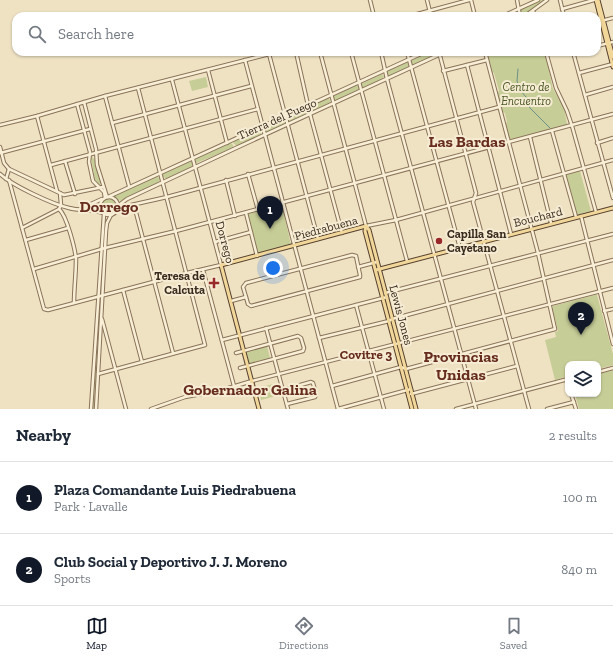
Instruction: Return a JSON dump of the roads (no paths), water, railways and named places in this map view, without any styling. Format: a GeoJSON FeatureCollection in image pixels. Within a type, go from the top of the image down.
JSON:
{"type":"FeatureCollection","features":[{"type":"Feature","properties":{"kind":"main road"},"geometry":{"type":"LineString","coordinates":[[596,0],[598,12]]}},
{"type":"Feature","properties":{"kind":"main road"},"geometry":{"type":"LineString","coordinates":[[601,24],[610,43],[613,57]]}},
{"type":"Feature","properties":{"kind":"main road"},"geometry":{"type":"LineString","coordinates":[[610,43],[613,65]]}},
{"type":"Feature","properties":{"kind":"main road","name":"Bouchard"},"geometry":{"type":"LineString","coordinates":[[377,269],[613,208]]}},
{"type":"Feature","properties":{"kind":"main road","name":"Piedrabuena"},"geometry":{"type":"LineString","coordinates":[[221,265],[366,226]]}},
{"type":"Feature","properties":{"kind":"main road","name":"Lewis Jones"},"geometry":{"type":"LineString","coordinates":[[366,226],[369,230],[375,263],[391,320],[401,367],[409,389]]}},
{"type":"Feature","properties":{"kind":"main road","name":"Dorrego"},"geometry":{"type":"LineString","coordinates":[[221,265],[259,409]]}},
{"type":"Feature","properties":{"kind":"main road","name":"Lewis Jones"},"geometry":{"type":"LineString","coordinates":[[397,344],[406,369],[412,409]]}},
{"type":"Feature","properties":{"kind":"main road","name":"Lewis Jones"},"geometry":{"type":"LineString","coordinates":[[410,394],[416,409]]}},
{"type":"Feature","properties":{"kind":"street"},"geometry":{"type":"LineString","coordinates":[[370,0],[373,12]]}},
{"type":"Feature","properties":{"kind":"street"},"geometry":{"type":"LineString","coordinates":[[427,0],[430,11]]}},
{"type":"Feature","properties":{"kind":"street"},"geometry":{"type":"LineString","coordinates":[[426,12],[470,0],[474,12]]}},
{"type":"Feature","properties":{"kind":"street"},"geometry":{"type":"LineString","coordinates":[[517,0],[519,12]]}},
{"type":"Feature","properties":{"kind":"street"},"geometry":{"type":"LineString","coordinates":[[512,12],[538,0]]}},
{"type":"Feature","properties":{"kind":"street"},"geometry":{"type":"LineString","coordinates":[[533,11],[547,0]]}},
{"type":"Feature","properties":{"kind":"street"},"geometry":{"type":"LineString","coordinates":[[560,0],[563,12]]}},
{"type":"Feature","properties":{"kind":"street"},"geometry":{"type":"LineString","coordinates":[[562,9],[596,0]]}},
{"type":"Feature","properties":{"kind":"street"},"geometry":{"type":"LineString","coordinates":[[601,22],[613,18]]}},
{"type":"Feature","properties":{"kind":"street"},"geometry":{"type":"LineString","coordinates":[[0,125],[105,96],[261,56]]}},
{"type":"Feature","properties":{"kind":"street"},"geometry":{"type":"LineString","coordinates":[[270,56],[318,239]]}},
{"type":"Feature","properties":{"kind":"street"},"geometry":{"type":"LineString","coordinates":[[297,56],[310,114],[342,233]]}},
{"type":"Feature","properties":{"kind":"street","name":"Lewis Jones"},"geometry":{"type":"LineString","coordinates":[[321,56],[366,226]]}},
{"type":"Feature","properties":{"kind":"street"},"geometry":{"type":"LineString","coordinates":[[352,56],[407,261]]}},
{"type":"Feature","properties":{"kind":"street"},"geometry":{"type":"LineString","coordinates":[[382,56],[460,354],[476,409]]}},
{"type":"Feature","properties":{"kind":"street"},"geometry":{"type":"LineString","coordinates":[[408,56],[428,126],[460,248]]}},
{"type":"Feature","properties":{"kind":"street","name":"Tierra del Fuego"},"geometry":{"type":"LineString","coordinates":[[79,210],[416,56]]}},
{"type":"Feature","properties":{"kind":"street","name":"Tierra del Fuego"},"geometry":{"type":"LineString","coordinates":[[118,207],[128,199],[163,182],[411,69],[434,56]]}},
{"type":"Feature","properties":{"kind":"street"},"geometry":{"type":"LineString","coordinates":[[440,56],[476,193],[474,202],[528,409]]}},
{"type":"Feature","properties":{"kind":"street"},"geometry":{"type":"LineString","coordinates":[[332,386],[401,367],[406,369],[555,329],[538,253],[486,56]]}},
{"type":"Feature","properties":{"kind":"street"},"geometry":{"type":"LineString","coordinates":[[547,56],[556,88],[567,111],[572,126],[596,212]]}},
{"type":"Feature","properties":{"kind":"street"},"geometry":{"type":"LineString","coordinates":[[575,56],[597,143],[613,198]]}},
{"type":"Feature","properties":{"kind":"street"},"geometry":{"type":"LineString","coordinates":[[245,60],[338,409],[409,389]]}},
{"type":"Feature","properties":{"kind":"street"},"geometry":{"type":"LineString","coordinates":[[444,71],[487,60]]}},
{"type":"Feature","properties":{"kind":"street"},"geometry":{"type":"LineString","coordinates":[[467,65],[490,148],[511,234]]}},
{"type":"Feature","properties":{"kind":"street"},"geometry":{"type":"LineString","coordinates":[[579,73],[613,65]]}},
{"type":"Feature","properties":{"kind":"street"},"geometry":{"type":"LineString","coordinates":[[208,70],[227,143]]}},
{"type":"Feature","properties":{"kind":"street","name":"Dorrego"},"geometry":{"type":"LineString","coordinates":[[172,80],[221,265]]}},
{"type":"Feature","properties":{"kind":"street"},"geometry":{"type":"LineString","coordinates":[[112,123],[251,86]]}},
{"type":"Feature","properties":{"kind":"street"},"geometry":{"type":"LineString","coordinates":[[98,374],[205,345],[138,88]]}},
{"type":"Feature","properties":{"kind":"street"},"geometry":{"type":"LineString","coordinates":[[585,95],[613,88]]}},
{"type":"Feature","properties":{"kind":"street"},"geometry":{"type":"LineString","coordinates":[[105,96],[129,186]]}},
{"type":"Feature","properties":{"kind":"street"},"geometry":{"type":"LineString","coordinates":[[84,102],[96,153],[96,160],[106,198]]}},
{"type":"Feature","properties":{"kind":"street"},"geometry":{"type":"LineString","coordinates":[[77,104],[90,154],[93,181],[104,192],[106,198]]}},
{"type":"Feature","properties":{"kind":"street"},"geometry":{"type":"LineString","coordinates":[[118,207],[134,205],[499,107]]}},
{"type":"Feature","properties":{"kind":"street"},"geometry":{"type":"LineString","coordinates":[[50,165],[258,108]]}},
{"type":"Feature","properties":{"kind":"street"},"geometry":{"type":"LineString","coordinates":[[9,169],[8,179],[34,269],[105,248],[176,232],[613,114]]}},
{"type":"Feature","properties":{"kind":"street"},"geometry":{"type":"LineString","coordinates":[[22,228],[59,209],[61,205],[59,192],[37,116]]}},
{"type":"Feature","properties":{"kind":"street"},"geometry":{"type":"LineString","coordinates":[[1,153],[90,130]]}},
{"type":"Feature","properties":{"kind":"street"},"geometry":{"type":"LineString","coordinates":[[552,131],[576,217]]}},
{"type":"Feature","properties":{"kind":"street"},"geometry":{"type":"LineString","coordinates":[[530,137],[551,223]]}},
{"type":"Feature","properties":{"kind":"street"},"geometry":{"type":"LineString","coordinates":[[597,143],[613,138]]}},
{"type":"Feature","properties":{"kind":"street"},"geometry":{"type":"LineString","coordinates":[[0,147],[5,165],[9,169],[64,195],[75,194],[103,187]]}},
{"type":"Feature","properties":{"kind":"street","name":"Piedrabuena"},"geometry":{"type":"LineString","coordinates":[[366,226],[396,220],[474,197],[585,169],[613,160]]}},
{"type":"Feature","properties":{"kind":"street"},"geometry":{"type":"LineString","coordinates":[[65,161],[75,194]]}},
{"type":"Feature","properties":{"kind":"street"},"geometry":{"type":"LineString","coordinates":[[0,174],[61,205],[79,210],[96,211],[104,214],[111,215],[116,213],[118,207],[115,199],[106,198]]}},
{"type":"Feature","properties":{"kind":"street"},"geometry":{"type":"LineString","coordinates":[[248,174],[258,210]]}},
{"type":"Feature","properties":{"kind":"street"},"geometry":{"type":"LineString","coordinates":[[226,180],[235,216]]}},
{"type":"Feature","properties":{"kind":"street"},"geometry":{"type":"LineString","coordinates":[[91,409],[101,250],[105,219],[100,206],[106,198]]}},
{"type":"Feature","properties":{"kind":"street"},"geometry":{"type":"LineString","coordinates":[[134,205],[173,354]]}},
{"type":"Feature","properties":{"kind":"street"},"geometry":{"type":"LineString","coordinates":[[59,209],[62,212],[68,228],[76,257],[74,303]]}},
{"type":"Feature","properties":{"kind":"street"},"geometry":{"type":"LineString","coordinates":[[246,213],[257,256]]}},
{"type":"Feature","properties":{"kind":"street"},"geometry":{"type":"LineString","coordinates":[[96,409],[105,248],[107,223],[111,215]]}},
{"type":"Feature","properties":{"kind":"street"},"geometry":{"type":"LineString","coordinates":[[581,216],[613,344]]}},
{"type":"Feature","properties":{"kind":"street"},"geometry":{"type":"LineString","coordinates":[[26,240],[68,228]]}},
{"type":"Feature","properties":{"kind":"street"},"geometry":{"type":"LineString","coordinates":[[215,242],[251,232]]}},
{"type":"Feature","properties":{"kind":"street"},"geometry":{"type":"LineString","coordinates":[[222,340],[356,305],[441,278],[613,234]]}},
{"type":"Feature","properties":{"kind":"street"},"geometry":{"type":"LineString","coordinates":[[352,255],[356,256],[358,267],[360,277],[251,306],[248,304],[243,287],[246,283],[352,255]]}},
{"type":"Feature","properties":{"kind":"street"},"geometry":{"type":"LineString","coordinates":[[319,338],[613,260]]}},
{"type":"Feature","properties":{"kind":"street"},"geometry":{"type":"LineString","coordinates":[[358,267],[375,263]]}},
{"type":"Feature","properties":{"kind":"street","name":"Piedrabuena"},"geometry":{"type":"LineString","coordinates":[[34,269],[44,309],[48,310],[155,282],[187,272],[203,270],[221,265]]}},
{"type":"Feature","properties":{"kind":"street"},"geometry":{"type":"LineString","coordinates":[[203,270],[234,386]]}},
{"type":"Feature","properties":{"kind":"street"},"geometry":{"type":"LineString","coordinates":[[151,409],[185,397],[222,390],[454,328],[613,288]]}},
{"type":"Feature","properties":{"kind":"street"},"geometry":{"type":"LineString","coordinates":[[123,290],[142,362]]}},
{"type":"Feature","properties":{"kind":"street"},"geometry":{"type":"LineString","coordinates":[[231,301],[246,296]]}},
{"type":"Feature","properties":{"kind":"street"},"geometry":{"type":"LineString","coordinates":[[356,305],[384,409]]}},
{"type":"Feature","properties":{"kind":"street"},"geometry":{"type":"LineString","coordinates":[[604,311],[613,309]]}},
{"type":"Feature","properties":{"kind":"street"},"geometry":{"type":"LineString","coordinates":[[102,317],[126,409]]}},
{"type":"Feature","properties":{"kind":"street"},"geometry":{"type":"LineString","coordinates":[[266,328],[288,409]]}},
{"type":"Feature","properties":{"kind":"street"},"geometry":{"type":"LineString","coordinates":[[236,353],[270,343],[300,337],[304,350],[240,368]]}},
{"type":"Feature","properties":{"kind":"street"},"geometry":{"type":"LineString","coordinates":[[410,394],[517,366]]}},
{"type":"Feature","properties":{"kind":"street"},"geometry":{"type":"LineString","coordinates":[[601,371],[613,368]]}},
{"type":"Feature","properties":{"kind":"street"},"geometry":{"type":"LineString","coordinates":[[456,409],[565,381]]}},
{"type":"Feature","properties":{"kind":"street"},"geometry":{"type":"LineString","coordinates":[[283,390],[311,382],[314,384],[316,394],[315,397],[287,404]]}},
{"type":"Feature","properties":{"kind":"street"},"geometry":{"type":"LineString","coordinates":[[573,397],[576,409]]}},
{"type":"Feature","properties":{"kind":"street"},"geometry":{"type":"LineString","coordinates":[[548,409],[574,402]]}},
{"type":"Feature","properties":{"kind":"waterway"},"geometry":{"type":"LineString","coordinates":[[518,69],[517,81],[520,90],[526,97],[530,108],[550,128]]}},
{"type":"Feature","properties":{"kind":"place","name":"Plaza Comandante Luis Piedrabuena"},"geometry":{"type":"Point","coordinates":[270,229]}},
{"type":"Feature","properties":{"kind":"place","name":"Capilla San Cayetano"},"geometry":{"type":"Point","coordinates":[439,241]}},
{"type":"Feature","properties":{"kind":"place","name":"Teresa de Calcuta"},"geometry":{"type":"Point","coordinates":[214,283]}},
{"type":"Feature","properties":{"kind":"place","name":"Club Social y Deportivo J. J. Moreno"},"geometry":{"type":"Point","coordinates":[581,335]}},
{"type":"Feature","properties":{"kind":"district","name":"Las Bardas"},"geometry":{"type":"Point","coordinates":[467,141]}},
{"type":"Feature","properties":{"kind":"district","name":"Dorrego"},"geometry":{"type":"Point","coordinates":[109,206]}},
{"type":"Feature","properties":{"kind":"district","name":"Covitre 3"},"geometry":{"type":"Point","coordinates":[366,354]}},
{"type":"Feature","properties":{"kind":"district","name":"Provincias Unidas"},"geometry":{"type":"Point","coordinates":[461,365]}},
{"type":"Feature","properties":{"kind":"district","name":"Gobernador Galina"},"geometry":{"type":"Point","coordinates":[250,389]}},
{"type":"Feature","properties":{"kind":"park label","name":"Centro de Encuentro"},"geometry":{"type":"Point","coordinates":[526,94]}}]}
